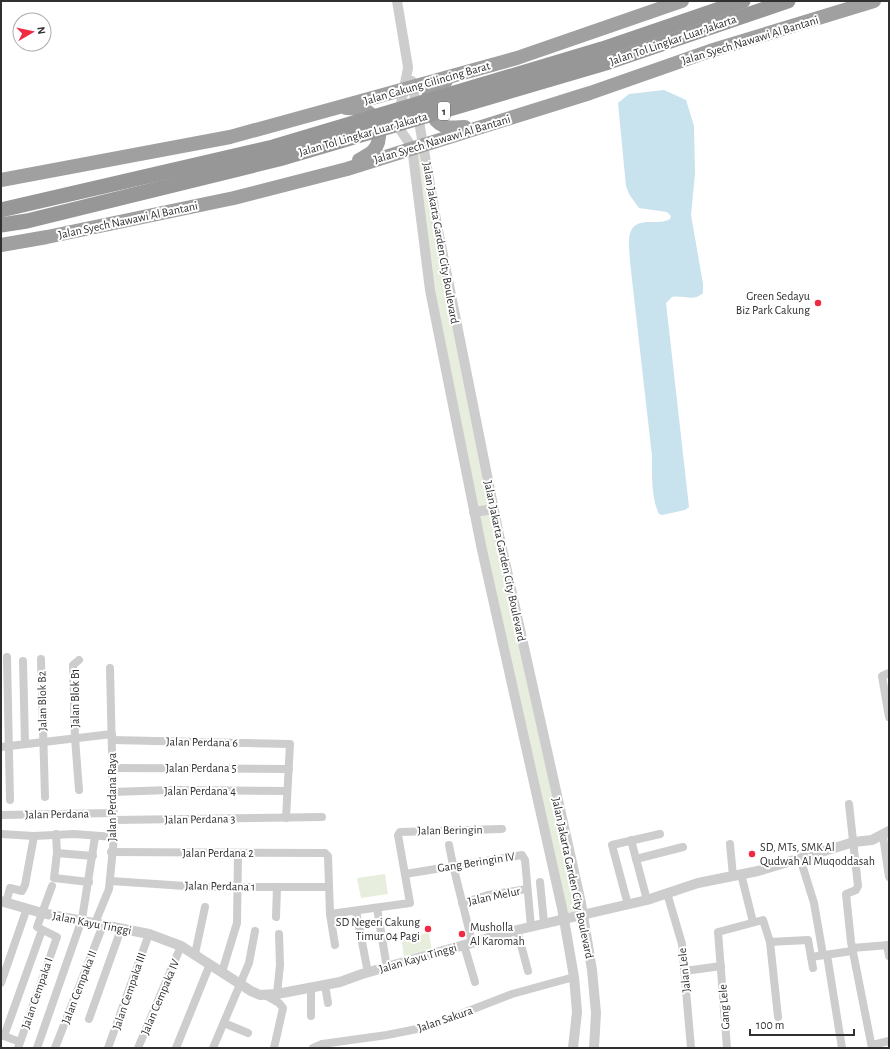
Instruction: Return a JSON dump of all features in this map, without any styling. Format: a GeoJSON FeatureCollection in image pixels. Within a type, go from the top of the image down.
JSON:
{"type":"FeatureCollection","features":[{"type":"Feature","properties":{"kind":"highway","name":"Jalan Cakung Cilincing Barat"},"geometry":{"type":"LineString","coordinates":[[336,108],[517,58],[682,1]]}},
{"type":"Feature","properties":{"kind":"highway","name":"Jalan Tol Lingkar Luar Jakarta"},"geometry":{"type":"LineString","coordinates":[[1,210],[276,153],[602,49],[743,1]]}},
{"type":"Feature","properties":{"kind":"highway","name":"Jalan Tol Lingkar Luar Jakarta"},"geometry":{"type":"LineString","coordinates":[[1,225],[34,219],[609,62],[788,1]]}},
{"type":"Feature","properties":{"kind":"highway","name":"Jalan Syech Nawawi Al Bantani"},"geometry":{"type":"LineString","coordinates":[[1,245],[227,199],[347,169],[590,93],[710,51],[874,1]]}},
{"type":"Feature","properties":{"kind":"highway"},"geometry":{"type":"LineString","coordinates":[[466,71],[432,89],[429,95],[431,112],[434,119],[444,126],[484,126]]}},
{"type":"Feature","properties":{"kind":"highway"},"geometry":{"type":"LineString","coordinates":[[1,180],[230,137],[336,108],[356,108],[369,112],[374,117],[379,138],[373,151],[347,169]]}},
{"type":"Feature","properties":{"kind":"street","name":"Jalan Jakarta Garden City Boulevard"},"geometry":{"type":"LineString","coordinates":[[397,1],[408,65],[409,87],[418,146],[494,509],[581,903],[592,970],[596,1013],[594,1048]]}},
{"type":"Feature","properties":{"kind":"street","name":"Jalan Jakarta Garden City Boulevard"},"geometry":{"type":"LineString","coordinates":[[409,87],[399,112],[399,124],[404,136],[418,146],[430,290],[474,512],[562,908],[574,977],[577,1012],[573,1048]]}},
{"type":"Feature","properties":{"kind":"street"},"geometry":{"type":"LineString","coordinates":[[430,290],[448,286]]}},
{"type":"Feature","properties":{"kind":"street"},"geometry":{"type":"LineString","coordinates":[[474,512],[494,509]]}},
{"type":"Feature","properties":{"kind":"street"},"geometry":{"type":"LineString","coordinates":[[7,658],[5,747],[10,800]]}},
{"type":"Feature","properties":{"kind":"street","name":"Jalan Blok B2"},"geometry":{"type":"LineString","coordinates":[[41,659],[45,798]]}},
{"type":"Feature","properties":{"kind":"street","name":"Jalan Blok B1"},"geometry":{"type":"LineString","coordinates":[[75,738],[73,665],[79,660]]}},
{"type":"Feature","properties":{"kind":"street"},"geometry":{"type":"LineString","coordinates":[[23,661],[25,744]]}},
{"type":"Feature","properties":{"kind":"street","name":"Jalan Perdana Raya"},"geometry":{"type":"LineString","coordinates":[[99,924],[110,881],[111,852],[114,837],[110,668]]}},
{"type":"Feature","properties":{"kind":"street"},"geometry":{"type":"LineString","coordinates":[[885,675],[889,716]]}},
{"type":"Feature","properties":{"kind":"street","name":"Jalan Perdana 6"},"geometry":{"type":"LineString","coordinates":[[5,747],[75,738],[112,737],[291,746],[288,769]]}},
{"type":"Feature","properties":{"kind":"street"},"geometry":{"type":"LineString","coordinates":[[75,738],[79,790]]}},
{"type":"Feature","properties":{"kind":"street","name":"Jalan Perdana 5"},"geometry":{"type":"LineString","coordinates":[[112,768],[288,769]]}},
{"type":"Feature","properties":{"kind":"street"},"geometry":{"type":"LineString","coordinates":[[286,818],[288,769]]}},
{"type":"Feature","properties":{"kind":"street","name":"Jalan Perdana 4"},"geometry":{"type":"LineString","coordinates":[[112,792],[170,790],[287,791]]}},
{"type":"Feature","properties":{"kind":"street"},"geometry":{"type":"LineString","coordinates":[[849,804],[858,886],[856,890],[848,892],[846,896],[852,950],[872,1046],[889,1041]]}},
{"type":"Feature","properties":{"kind":"street","name":"Jalan Perdana"},"geometry":{"type":"LineString","coordinates":[[1,815],[114,816]]}},
{"type":"Feature","properties":{"kind":"street","name":"Jalan Perdana 3"},"geometry":{"type":"LineString","coordinates":[[114,816],[322,817]]}},
{"type":"Feature","properties":{"kind":"street","name":"Jalan Beringin"},"geometry":{"type":"LineString","coordinates":[[405,874],[399,834],[402,831],[502,829]]}},
{"type":"Feature","properties":{"kind":"street"},"geometry":{"type":"LineString","coordinates":[[1,834],[34,836],[56,834],[114,837]]}},
{"type":"Feature","properties":{"kind":"street"},"geometry":{"type":"LineString","coordinates":[[56,834],[57,853],[54,878],[89,882]]}},
{"type":"Feature","properties":{"kind":"street"},"geometry":{"type":"LineString","coordinates":[[628,905],[612,847],[614,844],[660,834]]}},
{"type":"Feature","properties":{"kind":"street"},"geometry":{"type":"LineString","coordinates":[[886,834],[889,877]]}},
{"type":"Feature","properties":{"kind":"street","name":"Jalan Kayu Tinggi"},"geometry":{"type":"LineString","coordinates":[[4,902],[42,913],[82,919],[148,934],[181,946],[256,994],[277,994],[325,985],[517,930],[628,905],[698,883],[737,875],[854,842],[872,840],[886,834]]}},
{"type":"Feature","properties":{"kind":"street"},"geometry":{"type":"LineString","coordinates":[[4,902],[10,888],[22,891],[25,885],[34,836]]}},
{"type":"Feature","properties":{"kind":"street"},"geometry":{"type":"LineString","coordinates":[[36,1048],[82,919],[95,837]]}},
{"type":"Feature","properties":{"kind":"street"},"geometry":{"type":"LineString","coordinates":[[631,840],[647,900]]}},
{"type":"Feature","properties":{"kind":"street"},"geometry":{"type":"LineString","coordinates":[[730,844],[737,875],[753,922],[764,920],[770,942],[778,1017]]}},
{"type":"Feature","properties":{"kind":"street"},"geometry":{"type":"LineString","coordinates":[[449,845],[452,866],[462,903],[475,982]]}},
{"type":"Feature","properties":{"kind":"street"},"geometry":{"type":"LineString","coordinates":[[636,860],[683,847]]}},
{"type":"Feature","properties":{"kind":"street","name":"Jalan Perdana 2"},"geometry":{"type":"LineString","coordinates":[[111,852],[238,854],[325,853],[328,856],[329,887]]}},
{"type":"Feature","properties":{"kind":"street"},"geometry":{"type":"LineString","coordinates":[[57,853],[92,856]]}},
{"type":"Feature","properties":{"kind":"street"},"geometry":{"type":"LineString","coordinates":[[222,972],[237,923],[238,854]]}},
{"type":"Feature","properties":{"kind":"street","name":"Gang Beringin IV"},"geometry":{"type":"LineString","coordinates":[[405,874],[522,855],[525,860],[526,889],[531,927]]}},
{"type":"Feature","properties":{"kind":"street"},"geometry":{"type":"LineString","coordinates":[[800,858],[814,903],[842,1048]]}},
{"type":"Feature","properties":{"kind":"street"},"geometry":{"type":"LineString","coordinates":[[330,914],[410,903],[405,874]]}},
{"type":"Feature","properties":{"kind":"street","name":"Jalan Perdana 1"},"geometry":{"type":"LineString","coordinates":[[110,881],[200,887],[329,887]]}},
{"type":"Feature","properties":{"kind":"street"},"geometry":{"type":"LineString","coordinates":[[540,882],[544,923]]}},
{"type":"Feature","properties":{"kind":"street"},"geometry":{"type":"LineString","coordinates":[[19,1045],[3,1035],[42,930],[37,927],[52,886]]}},
{"type":"Feature","properties":{"kind":"street"},"geometry":{"type":"LineString","coordinates":[[276,917],[277,887]]}},
{"type":"Feature","properties":{"kind":"street"},"geometry":{"type":"LineString","coordinates":[[329,887],[330,914],[335,946]]}},
{"type":"Feature","properties":{"kind":"street","name":"Jalan Melur"},"geometry":{"type":"LineString","coordinates":[[462,903],[488,895],[526,889]]}},
{"type":"Feature","properties":{"kind":"street","name":"Jalan Lele"},"geometry":{"type":"LineString","coordinates":[[667,893],[679,932],[686,971],[690,1048]]}},
{"type":"Feature","properties":{"kind":"street"},"geometry":{"type":"LineString","coordinates":[[195,954],[205,907]]}},
{"type":"Feature","properties":{"kind":"street"},"geometry":{"type":"LineString","coordinates":[[1,983],[27,908]]}},
{"type":"Feature","properties":{"kind":"street"},"geometry":{"type":"LineString","coordinates":[[377,908],[387,968]]}},
{"type":"Feature","properties":{"kind":"street"},"geometry":{"type":"LineString","coordinates":[[356,911],[368,972]]}},
{"type":"Feature","properties":{"kind":"street","name":"Gang Lele"},"geometry":{"type":"LineString","coordinates":[[727,1048],[718,932],[753,922]]}},
{"type":"Feature","properties":{"kind":"street","name":"Jalan Cempaka II"},"geometry":{"type":"LineString","coordinates":[[55,1048],[99,924]]}},
{"type":"Feature","properties":{"kind":"street"},"geometry":{"type":"LineString","coordinates":[[89,1019],[121,929]]}},
{"type":"Feature","properties":{"kind":"street","name":"Jalan Cempaka I"},"geometry":{"type":"LineString","coordinates":[[19,1045],[56,937],[42,930]]}},
{"type":"Feature","properties":{"kind":"street"},"geometry":{"type":"LineString","coordinates":[[517,930],[528,971]]}},
{"type":"Feature","properties":{"kind":"street"},"geometry":{"type":"LineString","coordinates":[[213,1048],[250,963],[255,931]]}},
{"type":"Feature","properties":{"kind":"street","name":"Jalan Cempaka III"},"geometry":{"type":"LineString","coordinates":[[108,1048],[148,934]]}},
{"type":"Feature","properties":{"kind":"street"},"geometry":{"type":"LineString","coordinates":[[277,994],[280,965],[280,934]]}},
{"type":"Feature","properties":{"kind":"street"},"geometry":{"type":"LineString","coordinates":[[770,942],[806,939],[810,942],[813,968]]}},
{"type":"Feature","properties":{"kind":"street"},"geometry":{"type":"LineString","coordinates":[[811,957],[888,945],[889,956]]}},
{"type":"Feature","properties":{"kind":"street","name":"Jalan Cempaka IV"},"geometry":{"type":"LineString","coordinates":[[138,1048],[181,946]]}},
{"type":"Feature","properties":{"kind":"street"},"geometry":{"type":"LineString","coordinates":[[176,1048],[210,964]]}},
{"type":"Feature","properties":{"kind":"street"},"geometry":{"type":"LineString","coordinates":[[686,971],[721,966]]}},
{"type":"Feature","properties":{"kind":"street","name":"Jalan Sakura"},"geometry":{"type":"LineString","coordinates":[[313,1048],[322,1044],[387,1035],[427,1027],[512,994],[574,977]]}},
{"type":"Feature","properties":{"kind":"street"},"geometry":{"type":"LineString","coordinates":[[325,985],[328,1003]]}},
{"type":"Feature","properties":{"kind":"street"},"geometry":{"type":"LineString","coordinates":[[311,988],[311,1016]]}},
{"type":"Feature","properties":{"kind":"street"},"geometry":{"type":"LineString","coordinates":[[264,995],[279,1003],[282,1008],[274,1048]]}},
{"type":"Feature","properties":{"kind":"street"},"geometry":{"type":"LineString","coordinates":[[224,1024],[248,1032]]}},
{"type":"Feature","properties":{"kind":"green space"},"geometry":{"type":"Polygon","coordinates":[[[424,145],[448,286],[582,913],[563,917],[430,290],[412,155],[424,145]]]}},
{"type":"Feature","properties":{"kind":"green space"},"geometry":{"type":"Polygon","coordinates":[[[385,874],[388,894],[361,898],[357,878],[385,874]]]}},
{"type":"Feature","properties":{"kind":"green space"},"geometry":{"type":"Polygon","coordinates":[[[429,933],[432,951],[404,956],[401,937],[429,933]]]}},
{"type":"Feature","properties":{"kind":"water"},"geometry":{"type":"Polygon","coordinates":[[[664,90],[686,100],[694,126],[695,173],[691,215],[703,284],[703,293],[700,296],[692,298],[672,297],[666,303],[689,507],[685,510],[662,515],[659,514],[656,507],[653,493],[652,456],[630,262],[629,240],[632,229],[636,225],[666,221],[670,219],[671,216],[667,212],[639,208],[629,194],[626,186],[618,103],[629,94],[664,90]]]}},
{"type":"Feature","properties":{"kind":"place","name":"Green Sedayu Biz Park Cakung"},"geometry":{"type":"Point","coordinates":[818,303]}},
{"type":"Feature","properties":{"kind":"place","name":"SD, MTs, SMK Al Qudwah Al Muqoddasah"},"geometry":{"type":"Point","coordinates":[752,854]}},
{"type":"Feature","properties":{"kind":"place","name":"SD Negeri Cakung Timur 04 Pagi"},"geometry":{"type":"Point","coordinates":[428,929]}},
{"type":"Feature","properties":{"kind":"place","name":"Musholla Al Karomah"},"geometry":{"type":"Point","coordinates":[462,934]}}]}
